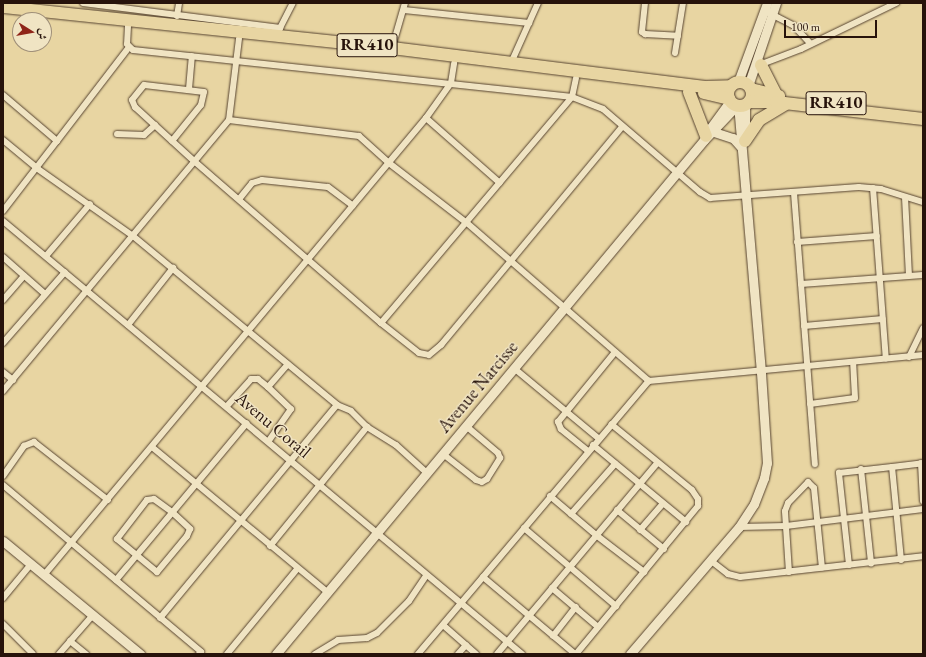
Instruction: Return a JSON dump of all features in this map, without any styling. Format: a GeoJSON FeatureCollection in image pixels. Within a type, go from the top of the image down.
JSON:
{"type":"FeatureCollection","features":[{"type":"Feature","properties":{"kind":"highway","name":"RR410"},"geometry":{"type":"LineString","coordinates":[[3,7],[42,7],[88,16],[130,15],[239,39],[454,62],[689,92],[738,103],[782,100],[923,113]]}},
{"type":"Feature","properties":{"kind":"highway","name":"RR410"},"geometry":{"type":"LineString","coordinates":[[3,13],[130,15],[176,19],[392,48],[707,87],[742,86],[782,100],[923,119]]}},
{"type":"Feature","properties":{"kind":"highway"},"geometry":{"type":"LineString","coordinates":[[744,145],[759,120],[782,100],[757,64]]}},
{"type":"Feature","properties":{"kind":"highway"},"geometry":{"type":"LineString","coordinates":[[738,103],[742,86]]}},
{"type":"Feature","properties":{"kind":"highway"},"geometry":{"type":"LineString","coordinates":[[738,103],[742,86]]}},
{"type":"Feature","properties":{"kind":"highway"},"geometry":{"type":"LineString","coordinates":[[689,92],[708,136]]}},
{"type":"Feature","properties":{"kind":"street"},"geometry":{"type":"LineString","coordinates":[[83,3],[89,3],[130,15],[126,40],[129,47],[133,50],[572,97],[603,110],[678,174],[710,198],[746,197],[873,188],[923,202]]}},
{"type":"Feature","properties":{"kind":"street"},"geometry":{"type":"LineString","coordinates":[[88,16],[89,3]]}},
{"type":"Feature","properties":{"kind":"street"},"geometry":{"type":"LineString","coordinates":[[176,19],[179,3]]}},
{"type":"Feature","properties":{"kind":"street"},"geometry":{"type":"LineString","coordinates":[[278,32],[293,3]]}},
{"type":"Feature","properties":{"kind":"street"},"geometry":{"type":"LineString","coordinates":[[392,48],[406,3]]}},
{"type":"Feature","properties":{"kind":"street"},"geometry":{"type":"LineString","coordinates":[[511,63],[538,3]]}},
{"type":"Feature","properties":{"kind":"street"},"geometry":{"type":"LineString","coordinates":[[645,3],[642,32],[645,34],[678,36]]}},
{"type":"Feature","properties":{"kind":"street"},"geometry":{"type":"LineString","coordinates":[[675,53],[683,3]]}},
{"type":"Feature","properties":{"kind":"street"},"geometry":{"type":"LineString","coordinates":[[742,86],[768,9],[776,3]]}},
{"type":"Feature","properties":{"kind":"street"},"geometry":{"type":"LineString","coordinates":[[757,64],[810,43],[896,3]]}},
{"type":"Feature","properties":{"kind":"street"},"geometry":{"type":"LineString","coordinates":[[768,9],[794,26],[810,43]]}},
{"type":"Feature","properties":{"kind":"street"},"geometry":{"type":"LineString","coordinates":[[742,86],[757,64],[768,9]]}},
{"type":"Feature","properties":{"kind":"street"},"geometry":{"type":"LineString","coordinates":[[404,10],[529,24]]}},
{"type":"Feature","properties":{"kind":"street"},"geometry":{"type":"LineString","coordinates":[[3,391],[229,120],[239,39]]}},
{"type":"Feature","properties":{"kind":"street"},"geometry":{"type":"LineString","coordinates":[[3,211],[38,169],[57,141],[129,47]]}},
{"type":"Feature","properties":{"kind":"street"},"geometry":{"type":"LineString","coordinates":[[189,89],[192,56]]}},
{"type":"Feature","properties":{"kind":"street"},"geometry":{"type":"LineString","coordinates":[[44,575],[152,447],[201,385],[426,118],[451,83],[454,62]]}},
{"type":"Feature","properties":{"kind":"street"},"geometry":{"type":"LineString","coordinates":[[382,323],[572,97],[576,78]]}},
{"type":"Feature","properties":{"kind":"street"},"geometry":{"type":"LineString","coordinates":[[172,141],[204,100],[204,92],[189,89],[144,85],[134,96],[132,103],[172,141],[240,198],[382,323],[419,353],[432,353],[511,261],[622,127]]}},
{"type":"Feature","properties":{"kind":"street"},"geometry":{"type":"LineString","coordinates":[[3,95],[57,141]]}},
{"type":"Feature","properties":{"kind":"street"},"geometry":{"type":"LineString","coordinates":[[630,654],[738,527],[756,498],[767,463],[746,197],[744,145],[738,103]]}},
{"type":"Feature","properties":{"kind":"street","name":"Avenue Narcisse"},"geometry":{"type":"LineString","coordinates":[[276,654],[678,174],[708,136],[738,103]]}},
{"type":"Feature","properties":{"kind":"street"},"geometry":{"type":"LineString","coordinates":[[426,118],[500,183]]}},
{"type":"Feature","properties":{"kind":"street"},"geometry":{"type":"LineString","coordinates":[[229,120],[353,134],[467,223],[649,381]]}},
{"type":"Feature","properties":{"kind":"street"},"geometry":{"type":"LineString","coordinates":[[117,134],[144,135],[155,125]]}},
{"type":"Feature","properties":{"kind":"street"},"geometry":{"type":"LineString","coordinates":[[708,136],[733,138],[744,145]]}},
{"type":"Feature","properties":{"kind":"street"},"geometry":{"type":"LineString","coordinates":[[3,140],[38,169],[90,204],[133,236],[337,405],[351,411],[367,426],[396,445],[427,473]]}},
{"type":"Feature","properties":{"kind":"street"},"geometry":{"type":"LineString","coordinates":[[240,198],[252,182],[262,180],[328,187],[353,206]]}},
{"type":"Feature","properties":{"kind":"street"},"geometry":{"type":"LineString","coordinates":[[873,188],[886,359]]}},
{"type":"Feature","properties":{"kind":"street"},"geometry":{"type":"LineString","coordinates":[[794,193],[815,464]]}},
{"type":"Feature","properties":{"kind":"street"},"geometry":{"type":"LineString","coordinates":[[905,197],[910,276]]}},
{"type":"Feature","properties":{"kind":"street"},"geometry":{"type":"LineString","coordinates":[[46,256],[90,204]]}},
{"type":"Feature","properties":{"kind":"street","name":"Avenu Corail"},"geometry":{"type":"LineString","coordinates":[[3,221],[269,441],[426,576],[522,654]]}},
{"type":"Feature","properties":{"kind":"street"},"geometry":{"type":"LineString","coordinates":[[798,242],[877,236]]}},
{"type":"Feature","properties":{"kind":"street"},"geometry":{"type":"LineString","coordinates":[[3,257],[45,294]]}},
{"type":"Feature","properties":{"kind":"street"},"geometry":{"type":"LineString","coordinates":[[128,324],[173,268]]}},
{"type":"Feature","properties":{"kind":"street"},"geometry":{"type":"LineString","coordinates":[[3,343],[65,272]]}},
{"type":"Feature","properties":{"kind":"street"},"geometry":{"type":"LineString","coordinates":[[801,284],[923,275]]}},
{"type":"Feature","properties":{"kind":"street"},"geometry":{"type":"LineString","coordinates":[[3,300],[24,276]]}},
{"type":"Feature","properties":{"kind":"street"},"geometry":{"type":"LineString","coordinates":[[804,326],[883,319]]}},
{"type":"Feature","properties":{"kind":"street"},"geometry":{"type":"LineString","coordinates":[[909,357],[923,328]]}},
{"type":"Feature","properties":{"kind":"street"},"geometry":{"type":"LineString","coordinates":[[588,450],[559,426],[559,420],[615,352]]}},
{"type":"Feature","properties":{"kind":"street"},"geometry":{"type":"LineString","coordinates":[[418,654],[598,438],[649,381],[761,372],[923,355]]}},
{"type":"Feature","properties":{"kind":"street"},"geometry":{"type":"LineString","coordinates":[[810,404],[856,398],[853,362]]}},
{"type":"Feature","properties":{"kind":"street"},"geometry":{"type":"LineString","coordinates":[[268,387],[288,364]]}},
{"type":"Feature","properties":{"kind":"street"},"geometry":{"type":"LineString","coordinates":[[515,369],[598,438]]}},
{"type":"Feature","properties":{"kind":"street"},"geometry":{"type":"LineString","coordinates":[[3,372],[13,380]]}},
{"type":"Feature","properties":{"kind":"street"},"geometry":{"type":"LineString","coordinates":[[227,406],[251,379],[258,379],[268,387],[291,409],[269,441]]}},
{"type":"Feature","properties":{"kind":"street"},"geometry":{"type":"LineString","coordinates":[[160,618],[337,405]]}},
{"type":"Feature","properties":{"kind":"street"},"geometry":{"type":"LineString","coordinates":[[116,580],[247,423]]}},
{"type":"Feature","properties":{"kind":"street"},"geometry":{"type":"LineString","coordinates":[[483,577],[575,654],[664,549],[698,506],[697,495],[611,424]]}},
{"type":"Feature","properties":{"kind":"street"},"geometry":{"type":"LineString","coordinates":[[270,546],[367,426]]}},
{"type":"Feature","properties":{"kind":"street"},"geometry":{"type":"LineString","coordinates":[[443,454],[476,480],[482,482],[487,479],[500,458],[498,453],[466,426]]}},
{"type":"Feature","properties":{"kind":"street"},"geometry":{"type":"LineString","coordinates":[[3,476],[24,446],[34,442],[108,500]]}},
{"type":"Feature","properties":{"kind":"street"},"geometry":{"type":"LineString","coordinates":[[593,445],[686,522]]}},
{"type":"Feature","properties":{"kind":"street"},"geometry":{"type":"LineString","coordinates":[[152,447],[297,569],[327,592]]}},
{"type":"Feature","properties":{"kind":"street"},"geometry":{"type":"LineString","coordinates":[[497,654],[657,463]]}},
{"type":"Feature","properties":{"kind":"street"},"geometry":{"type":"LineString","coordinates":[[849,565],[839,473],[922,463],[923,501]]}},
{"type":"Feature","properties":{"kind":"street"},"geometry":{"type":"LineString","coordinates":[[572,514],[615,464]]}},
{"type":"Feature","properties":{"kind":"street"},"geometry":{"type":"LineString","coordinates":[[892,467],[901,560]]}},
{"type":"Feature","properties":{"kind":"street"},"geometry":{"type":"LineString","coordinates":[[861,470],[871,563]]}},
{"type":"Feature","properties":{"kind":"street"},"geometry":{"type":"LineString","coordinates":[[789,572],[786,506],[808,482],[814,488],[822,568]]}},
{"type":"Feature","properties":{"kind":"street"},"geometry":{"type":"LineString","coordinates":[[3,485],[201,653]]}},
{"type":"Feature","properties":{"kind":"street"},"geometry":{"type":"LineString","coordinates":[[550,496],[596,535],[644,572]]}},
{"type":"Feature","properties":{"kind":"street"},"geometry":{"type":"LineString","coordinates":[[154,499],[172,512],[189,527],[189,531],[158,572],[153,571],[117,538],[147,500],[154,499]]}},
{"type":"Feature","properties":{"kind":"street"},"geometry":{"type":"LineString","coordinates":[[640,530],[663,504]]}},
{"type":"Feature","properties":{"kind":"street"},"geometry":{"type":"LineString","coordinates":[[738,527],[786,526],[923,509]]}},
{"type":"Feature","properties":{"kind":"street"},"geometry":{"type":"LineString","coordinates":[[617,510],[664,549]]}},
{"type":"Feature","properties":{"kind":"street"},"geometry":{"type":"LineString","coordinates":[[524,528],[571,566],[616,606]]}},
{"type":"Feature","properties":{"kind":"street"},"geometry":{"type":"LineString","coordinates":[[3,541],[140,654]]}},
{"type":"Feature","properties":{"kind":"street"},"geometry":{"type":"LineString","coordinates":[[710,560],[728,574],[740,576],[901,560],[923,556]]}},
{"type":"Feature","properties":{"kind":"street"},"geometry":{"type":"LineString","coordinates":[[3,598],[31,564]]}},
{"type":"Feature","properties":{"kind":"street"},"geometry":{"type":"LineString","coordinates":[[227,654],[297,569]]}},
{"type":"Feature","properties":{"kind":"street"},"geometry":{"type":"LineString","coordinates":[[315,654],[338,640],[367,638],[377,633],[409,601],[426,576]]}},
{"type":"Feature","properties":{"kind":"street"},"geometry":{"type":"LineString","coordinates":[[552,588],[598,627]]}},
{"type":"Feature","properties":{"kind":"street"},"geometry":{"type":"LineString","coordinates":[[553,636],[576,607]]}},
{"type":"Feature","properties":{"kind":"street"},"geometry":{"type":"LineString","coordinates":[[59,654],[93,615]]}},
{"type":"Feature","properties":{"kind":"street"},"geometry":{"type":"LineString","coordinates":[[3,624],[33,654]]}},
{"type":"Feature","properties":{"kind":"street"},"geometry":{"type":"LineString","coordinates":[[443,625],[476,654]]}},
{"type":"Feature","properties":{"kind":"street"},"geometry":{"type":"LineString","coordinates":[[70,641],[86,654]]}},
{"type":"Feature","properties":{"kind":"street"},"geometry":{"type":"LineString","coordinates":[[458,654],[466,645]]}}]}
